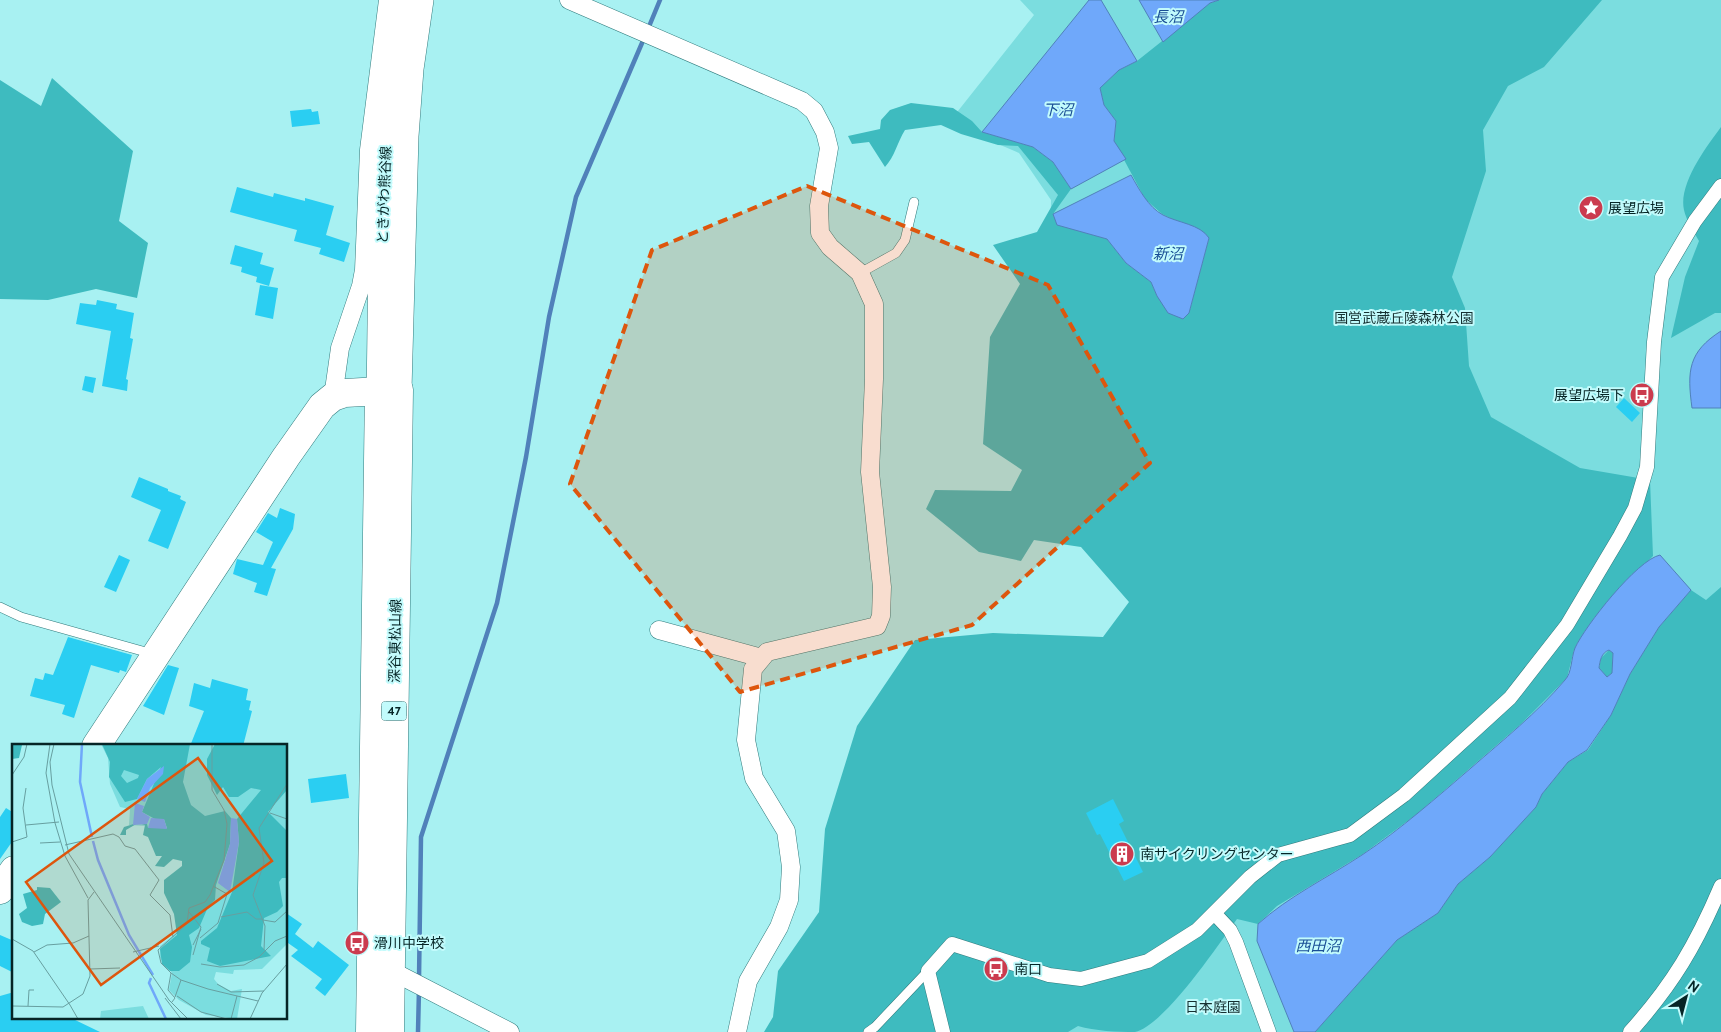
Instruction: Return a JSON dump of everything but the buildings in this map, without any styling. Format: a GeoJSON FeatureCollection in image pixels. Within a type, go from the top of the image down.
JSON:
{"type":"FeatureCollection","features":[{"type":"Feature","properties":{"kind":"main road","name":"ときがわ熊谷線"},"geometry":{"type":"LineString","coordinates":[[389,390],[386,137],[391,69],[401,0]]}},
{"type":"Feature","properties":{"kind":"main road","name":"ときがわ熊谷線"},"geometry":{"type":"LineString","coordinates":[[389,390],[410,69],[420,0]]}},
{"type":"Feature","properties":{"kind":"main road"},"geometry":{"type":"LineString","coordinates":[[97,744],[313,417],[333,397],[353,391],[389,390]]}},
{"type":"Feature","properties":{"kind":"main road","name":"深谷東松山線"},"geometry":{"type":"LineString","coordinates":[[389,390],[390,1032]]}},
{"type":"Feature","properties":{"kind":"main road"},"geometry":{"type":"LineString","coordinates":[[0,890],[12,873]]}},
{"type":"Feature","properties":{"kind":"main road","name":"深谷東松山線"},"geometry":{"type":"LineString","coordinates":[[370,1032],[391,971]]}},
{"type":"Feature","properties":{"kind":"street"},"geometry":{"type":"LineString","coordinates":[[333,397],[340,348],[361,286],[364,270],[369,150],[388,0]]}},
{"type":"Feature","properties":{"kind":"street"},"geometry":{"type":"LineString","coordinates":[[569,0],[802,101],[814,112],[825,132],[829,148],[819,206],[820,233],[830,247],[860,273],[874,304],[870,472],[882,587],[882,616],[877,626],[767,652],[753,669],[746,740],[754,778],[786,830],[791,867],[790,900],[779,927],[748,981],[737,1032]]}},
{"type":"Feature","properties":{"kind":"street"},"geometry":{"type":"LineString","coordinates":[[942,1032],[928,971],[952,944],[1049,975],[1081,979],[1148,961],[1197,930],[1250,877],[1278,855],[1350,835],[1404,795],[1510,698],[1567,625],[1635,508],[1647,466],[1654,342],[1662,276],[1695,221],[1721,186]]}},
{"type":"Feature","properties":{"kind":"street"},"geometry":{"type":"LineString","coordinates":[[659,630],[762,658]]}},
{"type":"Feature","properties":{"kind":"street"},"geometry":{"type":"LineString","coordinates":[[1630,1032],[1652,1008],[1686,960],[1703,929],[1721,886]]}},
{"type":"Feature","properties":{"kind":"street"},"geometry":{"type":"LineString","coordinates":[[1214,913],[1230,930],[1236,942],[1269,1032]]}},
{"type":"Feature","properties":{"kind":"street"},"geometry":{"type":"LineString","coordinates":[[391,971],[510,1032]]}},
{"type":"Feature","properties":{"kind":"lane"},"geometry":{"type":"LineString","coordinates":[[860,273],[896,253],[905,240],[914,202]]}},
{"type":"Feature","properties":{"kind":"lane"},"geometry":{"type":"LineString","coordinates":[[0,607],[21,617],[156,655]]}},
{"type":"Feature","properties":{"kind":"lane"},"geometry":{"type":"LineString","coordinates":[[868,1032],[928,971]]}},
{"type":"Feature","properties":{"kind":"highlighted area"},"geometry":{"type":"Polygon","coordinates":[[[807,186],[1048,285],[1150,463],[972,625],[740,692],[570,484],[652,250],[807,186]]]}},
{"type":"Feature","properties":{"kind":"green space","name":"国営武蔵丘陵森林公園"},"geometry":{"type":"Polygon","coordinates":[[[1020,0],[1721,0],[1721,1032],[765,1032],[1092,685],[1150,593],[1050,257],[1051,200],[1019,153],[984,138],[954,116],[1034,15],[1020,0]]]}},
{"type":"Feature","properties":{"kind":"green space","name":"国営武蔵丘陵森林公園"},"geometry":{"type":"Polygon","coordinates":[[[1219,0],[1602,0],[1544,67],[1508,86],[1483,130],[1486,171],[1452,277],[1465,308],[1469,366],[1491,417],[1580,468],[1650,480],[1653,556],[1609,601],[1574,650],[1567,678],[1521,724],[1417,814],[1363,854],[1277,906],[1258,924],[1237,919],[1190,983],[1161,1015],[1147,1026],[1135,1032],[1106,1031],[1078,1026],[1068,1032],[764,1032],[773,1017],[778,971],[819,912],[825,829],[857,726],[915,640],[993,633],[1103,637],[1129,602],[1081,547],[1034,540],[1021,561],[979,552],[926,509],[935,490],[1011,491],[1022,470],[983,444],[990,337],[1020,284],[993,245],[1037,232],[1058,195],[1018,146],[998,145],[961,134],[941,125],[905,130],[885,167],[869,142],[852,144],[848,136],[880,129],[881,120],[890,110],[911,103],[953,108],[972,121],[982,132],[1033,147],[1053,162],[1071,189],[1053,214],[1057,224],[1107,239],[1126,263],[1151,282],[1157,296],[1183,319],[1189,313],[1209,238],[1162,214],[1145,199],[1114,141],[1116,121],[1104,105],[1100,88],[1119,70],[1137,61],[1210,3],[1219,0]]]}},
{"type":"Feature","properties":{"kind":"green space"},"geometry":{"type":"Polygon","coordinates":[[[52,78],[133,151],[119,221],[148,243],[137,298],[96,289],[48,300],[0,299],[0,80],[41,106],[52,78]]]}},
{"type":"Feature","properties":{"kind":"green space"},"geometry":{"type":"Polygon","coordinates":[[[1721,127],[1721,313],[1715,313],[1671,338],[1685,277],[1699,241],[1688,222],[1684,210],[1685,189],[1695,166],[1721,127]]]}},
{"type":"Feature","properties":{"kind":"green space"},"geometry":{"type":"Polygon","coordinates":[[[1721,587],[1721,1032],[1315,1032],[1397,940],[1438,913],[1458,884],[1490,857],[1536,807],[1542,794],[1568,762],[1588,750],[1611,715],[1630,674],[1659,627],[1691,590],[1706,600],[1721,587]]]}},
{"type":"Feature","properties":{"kind":"green space"},"geometry":{"type":"Polygon","coordinates":[[[1609,650],[1613,653],[1612,673],[1607,677],[1599,668],[1601,658],[1609,650]]]}},
{"type":"Feature","properties":{"kind":"water","name":"下沼"},"geometry":{"type":"Polygon","coordinates":[[[1089,0],[1101,0],[1137,61],[1119,70],[1100,88],[1104,105],[1116,121],[1114,141],[1126,159],[1071,189],[1053,162],[1033,147],[982,132],[1089,0]]]}},
{"type":"Feature","properties":{"kind":"water","name":"長沼"},"geometry":{"type":"Polygon","coordinates":[[[1139,0],[1219,0],[1210,3],[1163,42],[1139,0]]]}},
{"type":"Feature","properties":{"kind":"water","name":"新沼"},"geometry":{"type":"Polygon","coordinates":[[[1131,175],[1144,197],[1158,212],[1200,230],[1209,238],[1189,313],[1183,319],[1168,313],[1151,282],[1126,263],[1107,239],[1057,225],[1053,214],[1131,175]]]}},
{"type":"Feature","properties":{"kind":"water"},"geometry":{"type":"Polygon","coordinates":[[[1721,331],[1721,408],[1692,408],[1690,373],[1692,364],[1702,347],[1721,331]]]}},
{"type":"Feature","properties":{"kind":"water","name":"西田沼"},"geometry":{"type":"Polygon","coordinates":[[[1660,555],[1691,590],[1659,627],[1630,674],[1611,715],[1587,750],[1568,762],[1542,794],[1536,807],[1490,857],[1458,884],[1438,913],[1397,940],[1315,1032],[1294,1032],[1257,941],[1258,924],[1295,896],[1391,835],[1445,791],[1531,715],[1567,677],[1575,648],[1600,610],[1638,569],[1660,555]],[[1609,650],[1606,651],[1600,660],[1599,668],[1607,677],[1612,673],[1613,653],[1609,650]]]}},
{"type":"Feature","properties":{"kind":"waterway"},"geometry":{"type":"LineString","coordinates":[[648,29],[660,0]]}},
{"type":"Feature","properties":{"kind":"waterway"},"geometry":{"type":"LineString","coordinates":[[419,979],[421,837],[497,603],[526,457],[549,317],[576,197],[645,36]]}},
{"type":"Feature","properties":{"kind":"waterway"},"geometry":{"type":"LineString","coordinates":[[418,1032],[419,989]]}},
{"type":"Feature","properties":{"kind":"place","name":"展望広場"},"geometry":{"type":"Point","coordinates":[1591,208]}},
{"type":"Feature","properties":{"kind":"place","name":"展望広場下"},"geometry":{"type":"Point","coordinates":[1642,395]}},
{"type":"Feature","properties":{"kind":"place","name":"南サイクリングセンター"},"geometry":{"type":"Point","coordinates":[1122,854]}},
{"type":"Feature","properties":{"kind":"place","name":"滑川中学校"},"geometry":{"type":"Point","coordinates":[357,943]}},
{"type":"Feature","properties":{"kind":"place","name":"南口"},"geometry":{"type":"Point","coordinates":[996,969]}},
{"type":"Feature","properties":{"kind":"park label","name":"日本庭園"},"geometry":{"type":"Point","coordinates":[1213,1007]}}]}
